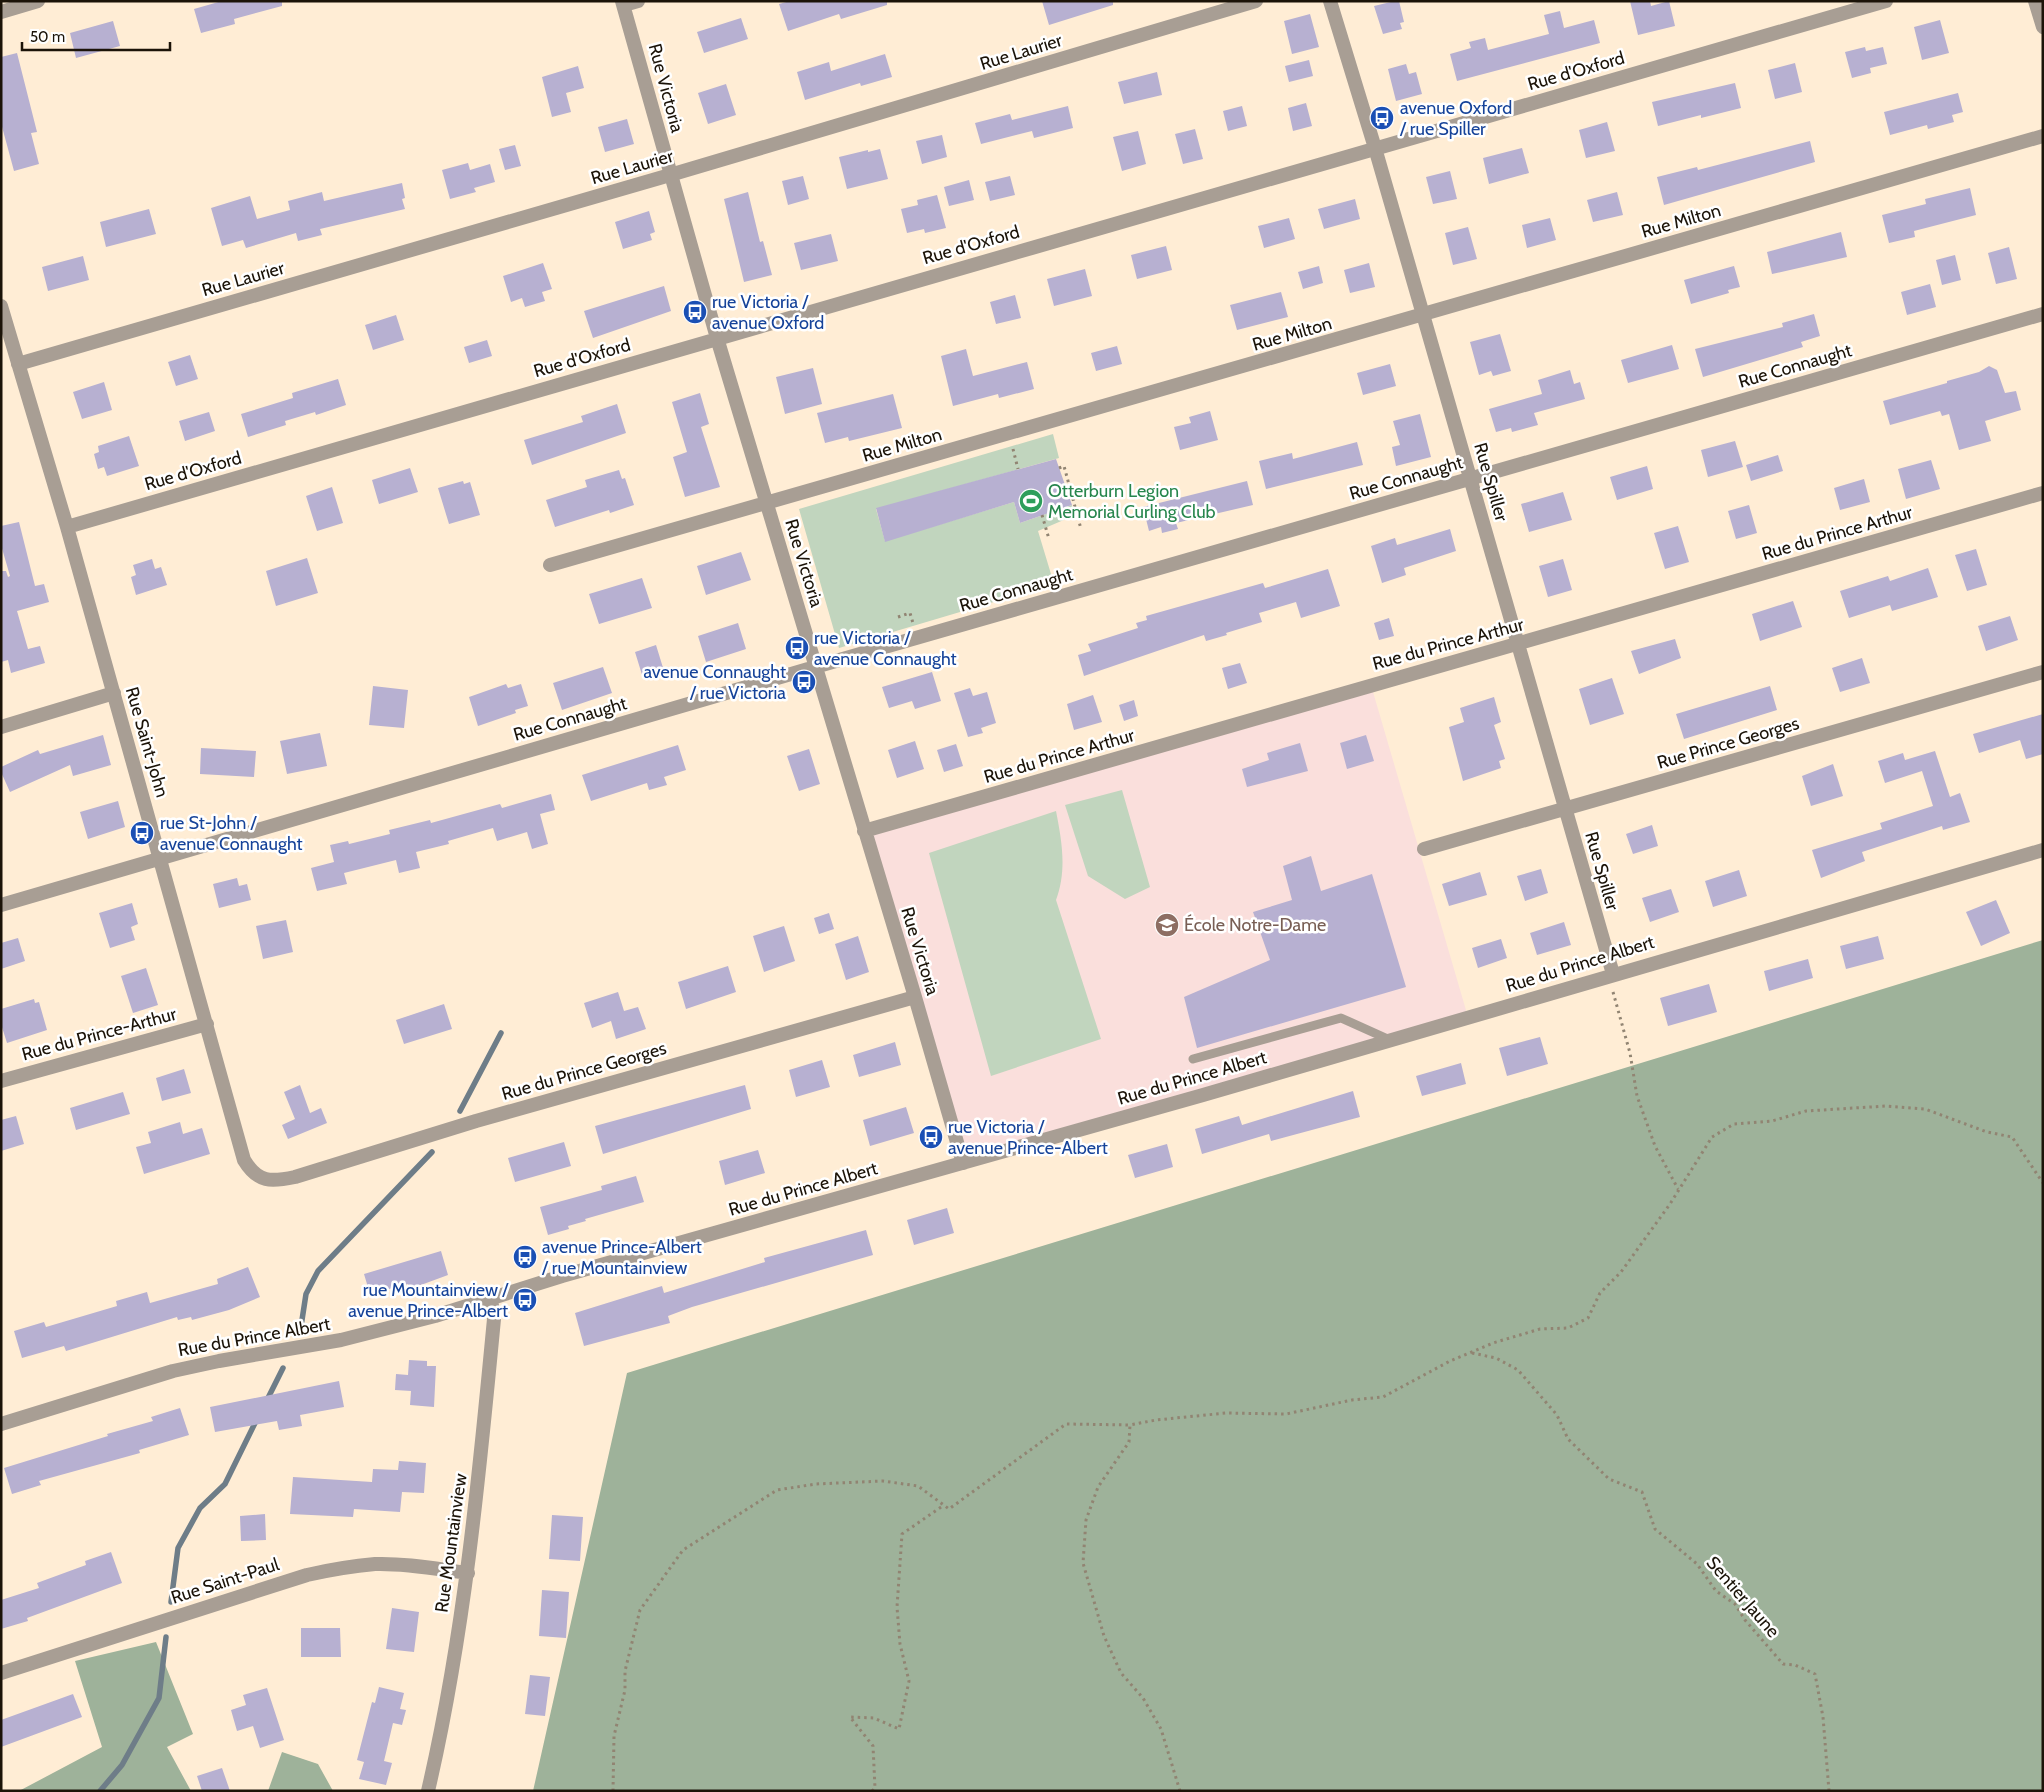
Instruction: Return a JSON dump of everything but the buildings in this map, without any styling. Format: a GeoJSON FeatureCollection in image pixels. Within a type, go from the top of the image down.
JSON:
{"type":"FeatureCollection","features":[{"type":"Feature","properties":{"kind":"street"},"geometry":{"type":"LineString","coordinates":[[1,12],[38,1]]}},
{"type":"Feature","properties":{"kind":"street"},"geometry":{"type":"LineString","coordinates":[[623,3],[638,1]]}},
{"type":"Feature","properties":{"kind":"street","name":"Rue Laurier"},"geometry":{"type":"LineString","coordinates":[[18,364],[670,175],[1256,1]]}},
{"type":"Feature","properties":{"kind":"street","name":"Rue Spiller"},"geometry":{"type":"LineString","coordinates":[[1330,1],[1375,148],[1471,479],[1612,978]]}},
{"type":"Feature","properties":{"kind":"street","name":"Rue d'Oxford"},"geometry":{"type":"LineString","coordinates":[[67,527],[1886,1]]}},
{"type":"Feature","properties":{"kind":"street"},"geometry":{"type":"LineString","coordinates":[[2035,1],[2043,27]]}},
{"type":"Feature","properties":{"kind":"street","name":"Rue Victoria"},"geometry":{"type":"LineString","coordinates":[[623,3],[717,338],[963,1163]]}},
{"type":"Feature","properties":{"kind":"street","name":"Rue Milton"},"geometry":{"type":"LineString","coordinates":[[550,565],[1423,316],[2043,136]]}},
{"type":"Feature","properties":{"kind":"street","name":"Rue Saint-John"},"geometry":{"type":"LineString","coordinates":[[1,306],[67,527],[244,1160],[252,1173],[264,1180]]}},
{"type":"Feature","properties":{"kind":"street","name":"Rue Connaught"},"geometry":{"type":"LineString","coordinates":[[1,905],[815,667],[2043,314]]}},
{"type":"Feature","properties":{"kind":"street","name":"Rue du Prince Arthur"},"geometry":{"type":"LineString","coordinates":[[864,831],[2043,493]]}},
{"type":"Feature","properties":{"kind":"street","name":"Rue Prince Georges"},"geometry":{"type":"LineString","coordinates":[[1424,849],[2043,672]]}},
{"type":"Feature","properties":{"kind":"street"},"geometry":{"type":"LineString","coordinates":[[1,727],[114,693]]}},
{"type":"Feature","properties":{"kind":"street","name":"Rue du Prince Albert"},"geometry":{"type":"LineString","coordinates":[[1,1424],[173,1371],[341,1340],[491,1299],[571,1274],[1612,978],[2043,850]]}},
{"type":"Feature","properties":{"kind":"street","name":"Rue du Prince Georges"},"geometry":{"type":"LineString","coordinates":[[264,1180],[296,1177],[476,1121],[915,997]]}},
{"type":"Feature","properties":{"kind":"street","name":"Rue du Prince-Arthur"},"geometry":{"type":"LineString","coordinates":[[1,1080],[207,1024]]}},
{"type":"Feature","properties":{"kind":"street","name":"Rue Mountainview"},"geometry":{"type":"LineString","coordinates":[[428,1791],[445,1716],[468,1573],[478,1496],[494,1319],[491,1299]]}},
{"type":"Feature","properties":{"kind":"street","name":"Rue Saint-Paul"},"geometry":{"type":"LineString","coordinates":[[1,1673],[307,1575],[352,1566],[376,1564],[409,1565],[468,1573]]}},
{"type":"Feature","properties":{"kind":"lane"},"geometry":{"type":"LineString","coordinates":[[1193,1059],[1341,1018],[1390,1040]]}},
{"type":"Feature","properties":{"kind":"path"},"geometry":{"type":"LineString","coordinates":[[1008,434],[1018,469]]}},
{"type":"Feature","properties":{"kind":"path"},"geometry":{"type":"LineString","coordinates":[[1059,468],[1064,466],[1081,529]]}},
{"type":"Feature","properties":{"kind":"path"},"geometry":{"type":"LineString","coordinates":[[1042,515],[1049,539]]}},
{"type":"Feature","properties":{"kind":"path"},"geometry":{"type":"LineString","coordinates":[[1612,978],[1630,1053],[1637,1096],[1656,1146],[1679,1189]]}},
{"type":"Feature","properties":{"kind":"path"},"geometry":{"type":"LineString","coordinates":[[613,1791],[614,1736],[624,1690],[625,1671],[640,1610],[683,1550],[778,1490],[816,1484],[883,1481],[918,1486],[950,1509],[1066,1424],[1130,1425],[1156,1420],[1226,1413],[1286,1414],[1352,1400],[1383,1397],[1416,1381],[1426,1373],[1471,1352],[1540,1329],[1568,1328],[1588,1318],[1600,1293],[1621,1272],[1679,1189],[1712,1137],[1734,1124],[1772,1120],[1806,1111],[1886,1106],[1925,1110],[1987,1132],[2012,1137],[2043,1183]]}},
{"type":"Feature","properties":{"kind":"path","name":"Sentier Jaune"},"geometry":{"type":"LineString","coordinates":[[1471,1352],[1496,1358],[1518,1370],[1557,1415],[1568,1439],[1609,1479],[1642,1492],[1655,1529],[1697,1564],[1716,1591],[1736,1604],[1745,1620],[1783,1664],[1795,1665],[1815,1674],[1823,1717],[1829,1791]]}},
{"type":"Feature","properties":{"kind":"path"},"geometry":{"type":"LineString","coordinates":[[1130,1425],[1129,1442],[1098,1487],[1086,1520],[1084,1562],[1104,1636],[1121,1673],[1142,1698],[1161,1729],[1180,1791]]}},
{"type":"Feature","properties":{"kind":"path"},"geometry":{"type":"LineString","coordinates":[[872,1791],[875,1788],[873,1746],[850,1718],[874,1718],[899,1729],[909,1681],[900,1644],[897,1607],[902,1534],[944,1505]]}},
{"type":"Feature","properties":{"kind":"shaded area","name":"École Notre-Dame"},"geometry":{"type":"Polygon","coordinates":[[[1371,685],[1468,1017],[963,1163],[864,831],[1371,685]]]}},
{"type":"Feature","properties":{"kind":"green space"},"geometry":{"type":"Polygon","coordinates":[[[1053,434],[1059,458],[876,509],[885,541],[1014,502],[1020,523],[1072,505],[1073,516],[1038,531],[1054,584],[839,648],[799,509],[1053,434]]]}},
{"type":"Feature","properties":{"kind":"green space"},"geometry":{"type":"Polygon","coordinates":[[[1122,790],[1150,887],[1125,899],[1088,876],[1065,805],[1122,790]]]}},
{"type":"Feature","properties":{"kind":"green space"},"geometry":{"type":"Polygon","coordinates":[[[1056,811],[1062,845],[1062,867],[1056,900],[1101,1039],[991,1076],[929,853],[1056,811]]]}},
{"type":"Feature","properties":{"kind":"green space"},"geometry":{"type":"Polygon","coordinates":[[[2043,940],[2043,1791],[533,1791],[627,1373],[2043,940]]]}},
{"type":"Feature","properties":{"kind":"green space"},"geometry":{"type":"Polygon","coordinates":[[[156,1642],[193,1734],[167,1747],[191,1791],[19,1791],[102,1747],[75,1661],[156,1642]]]}},
{"type":"Feature","properties":{"kind":"green space"},"geometry":{"type":"Polygon","coordinates":[[[282,1752],[318,1764],[333,1791],[268,1791],[282,1752]]]}},
{"type":"Feature","properties":{"kind":"waterway"},"geometry":{"type":"LineString","coordinates":[[460,1111],[501,1033]]}},
{"type":"Feature","properties":{"kind":"waterway"},"geometry":{"type":"LineString","coordinates":[[300,1333],[306,1294],[318,1271],[432,1152]]}},
{"type":"Feature","properties":{"kind":"waterway"},"geometry":{"type":"LineString","coordinates":[[267,1400],[283,1368]]}},
{"type":"Feature","properties":{"kind":"waterway"},"geometry":{"type":"LineString","coordinates":[[171,1602],[178,1548],[200,1508],[225,1484],[257,1419]]}},
{"type":"Feature","properties":{"kind":"waterway"},"geometry":{"type":"LineString","coordinates":[[100,1791],[122,1765],[159,1698],[166,1637]]}},
{"type":"Feature","properties":{"kind":"place","name":"avenue Oxford / rue Spiller"},"geometry":{"type":"Point","coordinates":[1382,118]}},
{"type":"Feature","properties":{"kind":"place","name":"rue Victoria / avenue Oxford"},"geometry":{"type":"Point","coordinates":[695,312]}},
{"type":"Feature","properties":{"kind":"place","name":"Otterburn Legion Memorial Curling Club"},"geometry":{"type":"Point","coordinates":[1031,501]}},
{"type":"Feature","properties":{"kind":"place","name":"rue Victoria / avenue Connaught"},"geometry":{"type":"Point","coordinates":[797,648]}},
{"type":"Feature","properties":{"kind":"place","name":"avenue Connaught / rue Victoria"},"geometry":{"type":"Point","coordinates":[804,682]}},
{"type":"Feature","properties":{"kind":"place","name":"rue St-John / avenue Connaught"},"geometry":{"type":"Point","coordinates":[142,833]}},
{"type":"Feature","properties":{"kind":"place","name":"École Notre-Dame"},"geometry":{"type":"Point","coordinates":[1167,925]}},
{"type":"Feature","properties":{"kind":"place","name":"rue Victoria / avenue Prince-Albert"},"geometry":{"type":"Point","coordinates":[931,1137]}},
{"type":"Feature","properties":{"kind":"place","name":"avenue Prince-Albert / rue Mountainview"},"geometry":{"type":"Point","coordinates":[525,1257]}},
{"type":"Feature","properties":{"kind":"place","name":"rue Mountainview / avenue Prince-Albert"},"geometry":{"type":"Point","coordinates":[525,1300]}}]}
